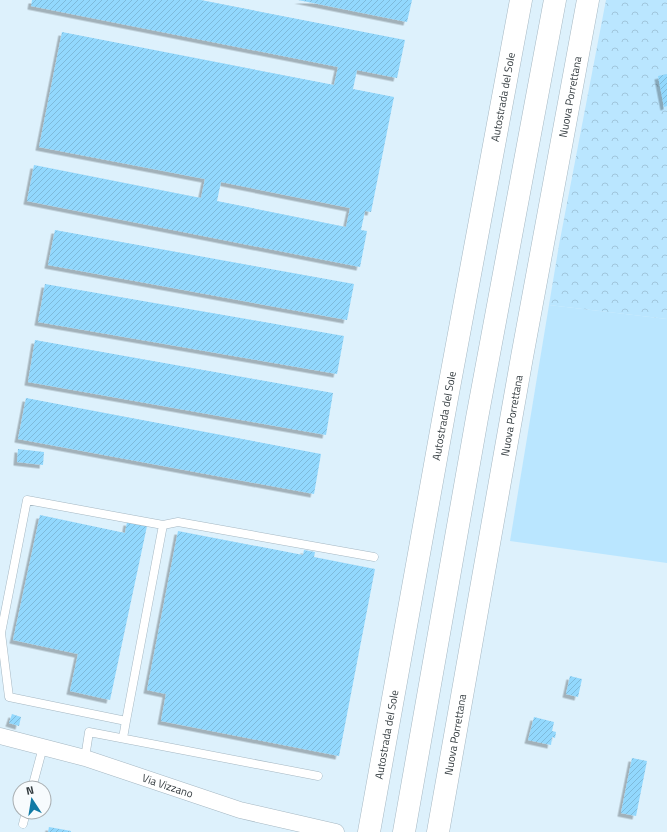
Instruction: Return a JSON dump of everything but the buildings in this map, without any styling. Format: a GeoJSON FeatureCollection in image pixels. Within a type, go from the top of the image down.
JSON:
{"type":"FeatureCollection","features":[{"type":"Feature","properties":{"kind":"highway","name":"Autostrada del Sole"},"geometry":{"type":"LineString","coordinates":[[369,832],[503,90],[521,0]]}},
{"type":"Feature","properties":{"kind":"highway"},"geometry":{"type":"LineString","coordinates":[[404,832],[477,418],[555,0]]}},
{"type":"Feature","properties":{"kind":"highway","name":"Nuova Porrettana"},"geometry":{"type":"LineString","coordinates":[[438,832],[588,0]]}},
{"type":"Feature","properties":{"kind":"street","name":"Via Vizzano"},"geometry":{"type":"LineString","coordinates":[[0,736],[85,758],[240,810],[336,832]]}},
{"type":"Feature","properties":{"kind":"lane"},"geometry":{"type":"LineString","coordinates":[[126,721],[9,698],[1,633],[27,500],[164,525],[178,522],[374,557]]}},
{"type":"Feature","properties":{"kind":"lane"},"geometry":{"type":"LineString","coordinates":[[123,738],[164,525]]}},
{"type":"Feature","properties":{"kind":"lane"},"geometry":{"type":"LineString","coordinates":[[85,758],[89,732],[318,776]]}},
{"type":"Feature","properties":{"kind":"lane"},"geometry":{"type":"LineString","coordinates":[[34,780],[43,747]]}},
{"type":"Feature","properties":{"kind":"lane"},"geometry":{"type":"LineString","coordinates":[[23,824],[24,820]]}},
{"type":"Feature","properties":{"kind":"green space"},"geometry":{"type":"Polygon","coordinates":[[[606,0],[667,0],[667,319],[549,305],[606,0]]]}},
{"type":"Feature","properties":{"kind":"green space"},"geometry":{"type":"Polygon","coordinates":[[[549,305],[667,319],[667,563],[510,541],[549,305]]]}}]}
